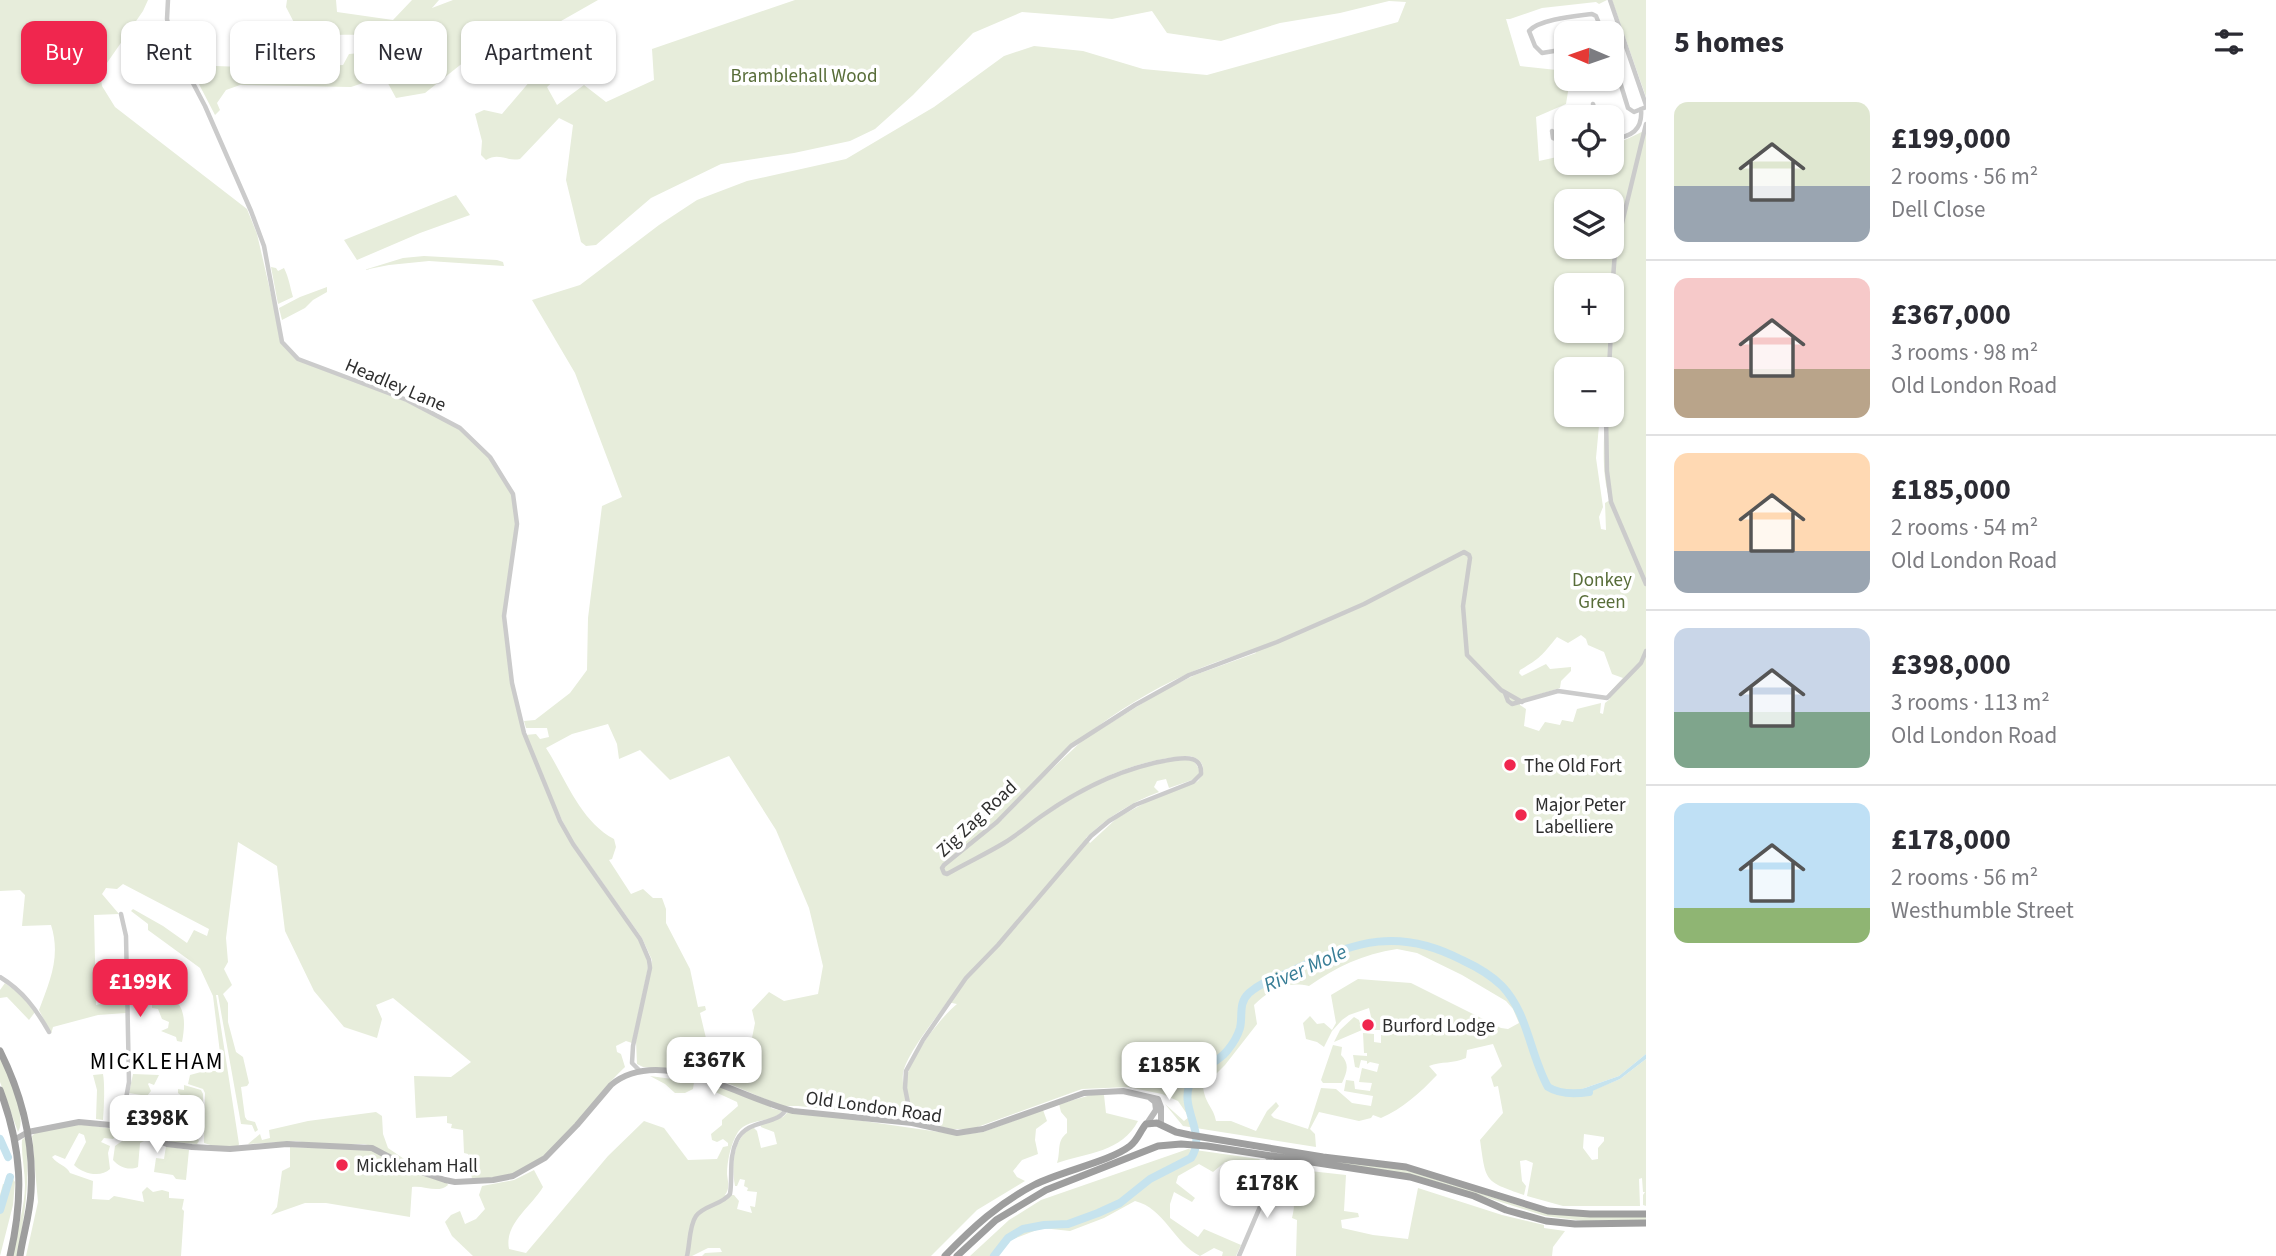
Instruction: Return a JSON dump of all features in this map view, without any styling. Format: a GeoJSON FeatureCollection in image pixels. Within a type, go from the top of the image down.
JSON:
{"type":"FeatureCollection","features":[{"type":"Feature","properties":{"kind":"highway"},"geometry":{"type":"LineString","coordinates":[[0,1051],[24,1111],[25,1133],[32,1159],[31,1194],[20,1256]]}},
{"type":"Feature","properties":{"kind":"highway"},"geometry":{"type":"LineString","coordinates":[[0,1090],[14,1140],[20,1193],[10,1256]]}},
{"type":"Feature","properties":{"kind":"highway"},"geometry":{"type":"LineString","coordinates":[[945,1256],[976,1225],[1019,1193],[1045,1180],[1124,1150],[1148,1122],[1163,1126],[1189,1140]]}},
{"type":"Feature","properties":{"kind":"highway"},"geometry":{"type":"LineString","coordinates":[[1163,1126],[1166,1134],[1163,1145]]}},
{"type":"Feature","properties":{"kind":"highway"},"geometry":{"type":"LineString","coordinates":[[1140,1133],[1143,1141],[1152,1148]]}},
{"type":"Feature","properties":{"kind":"highway"},"geometry":{"type":"LineString","coordinates":[[957,1256],[996,1220],[1035,1195],[1152,1148],[1189,1140],[1272,1148],[1406,1167],[1548,1210],[1590,1214],[1646,1214]]}},
{"type":"Feature","properties":{"kind":"highway"},"geometry":{"type":"LineString","coordinates":[[1207,1142],[1266,1156],[1410,1177],[1546,1221],[1575,1224],[1646,1223]]}},
{"type":"Feature","properties":{"kind":"main road","name":"Old London Road"},"geometry":{"type":"LineString","coordinates":[[640,1071],[700,1077],[786,1109],[912,1123],[950,1132],[975,1131],[1084,1093],[1114,1091],[1149,1097]]}},
{"type":"Feature","properties":{"kind":"main road"},"geometry":{"type":"LineString","coordinates":[[14,1140],[25,1133],[79,1122],[121,1126],[167,1144],[192,1147],[230,1149],[287,1144],[372,1148],[412,1169],[445,1180],[493,1180],[513,1176],[537,1164],[555,1150],[611,1085],[622,1076],[640,1071]]}},
{"type":"Feature","properties":{"kind":"main road"},"geometry":{"type":"LineString","coordinates":[[1148,1122],[1156,1110],[1155,1102],[1149,1097]]}},
{"type":"Feature","properties":{"kind":"main road"},"geometry":{"type":"LineString","coordinates":[[1149,1097],[1160,1101],[1163,1126]]}},
{"type":"Feature","properties":{"kind":"main road"},"geometry":{"type":"LineString","coordinates":[[16,1153],[25,1133]]}},
{"type":"Feature","properties":{"kind":"street","name":"Headley Lane"},"geometry":{"type":"LineString","coordinates":[[168,0],[167,19],[173,45],[205,106],[264,246],[282,342],[298,359],[407,400],[460,428],[490,457],[513,494],[517,524],[504,615],[512,683],[525,736],[560,821],[640,939],[649,960],[650,968],[633,1046],[632,1063],[640,1071]]}},
{"type":"Feature","properties":{"kind":"street"},"geometry":{"type":"LineString","coordinates":[[1610,0],[1644,107],[1638,131],[1624,137]]}},
{"type":"Feature","properties":{"kind":"street"},"geometry":{"type":"LineString","coordinates":[[1554,51],[1542,53],[1535,46],[1529,31],[1532,26],[1592,14],[1598,21]]}},
{"type":"Feature","properties":{"kind":"street"},"geometry":{"type":"LineString","coordinates":[[1623,91],[1628,108],[1634,112],[1644,107]]}},
{"type":"Feature","properties":{"kind":"street"},"geometry":{"type":"LineString","coordinates":[[1613,273],[1621,222],[1646,124]]}},
{"type":"Feature","properties":{"kind":"street"},"geometry":{"type":"LineString","coordinates":[[1552,131],[1554,138]]}},
{"type":"Feature","properties":{"kind":"street"},"geometry":{"type":"LineString","coordinates":[[1606,427],[1607,471],[1612,502],[1646,584]]}},
{"type":"Feature","properties":{"kind":"street","name":"Zig Zag Road"},"geometry":{"type":"LineString","coordinates":[[912,1123],[905,1088],[906,1069],[966,978],[998,945],[1091,836],[1127,809],[1194,782],[1201,774],[1200,765],[1196,761],[1185,758],[1150,764],[1113,775],[1081,790],[1006,842],[947,874],[944,873],[943,865],[997,822],[1051,765],[1081,739],[1178,681],[1364,604],[1464,552],[1470,558],[1463,606],[1467,655],[1505,693],[1510,703],[1558,691],[1607,698],[1635,670],[1646,651]]}},
{"type":"Feature","properties":{"kind":"street"},"geometry":{"type":"LineString","coordinates":[[121,914],[126,936],[129,1082],[121,1126]]}},
{"type":"Feature","properties":{"kind":"street"},"geometry":{"type":"LineString","coordinates":[[0,977],[33,1005],[49,1032]]}},
{"type":"Feature","properties":{"kind":"street"},"geometry":{"type":"LineString","coordinates":[[688,1256],[695,1217],[730,1194],[730,1165],[738,1138],[746,1129],[779,1116],[786,1109]]}},
{"type":"Feature","properties":{"kind":"street"},"geometry":{"type":"LineString","coordinates":[[1239,1256],[1277,1167],[1279,1157],[1272,1148]]}},
{"type":"Feature","properties":{"kind":"street"},"geometry":{"type":"LineString","coordinates":[[1266,1156],[1271,1162],[1273,1175]]}},
{"type":"Feature","properties":{"kind":"street"},"geometry":{"type":"LineString","coordinates":[[1277,1167],[1297,1160]]}},
{"type":"Feature","properties":{"kind":"green space"},"geometry":{"type":"Polygon","coordinates":[[[0,0],[148,0],[136,21],[121,21],[121,43],[107,63],[107,21],[21,21],[21,84],[102,84],[115,107],[247,209],[257,234],[282,342],[298,359],[407,400],[460,428],[490,457],[513,494],[517,524],[504,616],[512,683],[525,735],[536,734],[540,739],[549,737],[547,728],[526,728],[524,721],[535,720],[570,693],[587,670],[588,618],[602,506],[622,497],[575,373],[532,300],[580,285],[659,225],[697,200],[747,181],[846,159],[934,107],[1004,56],[1034,46],[1083,51],[1143,69],[1207,75],[1398,22],[1406,2],[1389,1],[1280,23],[1221,41],[1167,33],[1152,11],[1112,19],[1022,12],[973,33],[913,95],[875,129],[850,141],[721,164],[651,198],[596,245],[586,246],[581,242],[566,180],[573,125],[559,118],[520,159],[495,157],[486,160],[481,155],[482,141],[475,114],[484,110],[502,114],[528,84],[550,84],[547,87],[557,105],[584,85],[606,102],[654,80],[652,49],[795,0],[1607,0],[1599,4],[1596,2],[1542,8],[1506,19],[1520,66],[1554,70],[1554,91],[1568,91],[1566,104],[1554,105],[1554,109],[1536,117],[1539,161],[1554,158],[1554,175],[1624,175],[1624,140],[1646,130],[1646,1054],[1619,1076],[1582,1089],[1581,1095],[1620,1079],[1646,1059],[1646,1206],[1643,1205],[1645,1192],[1642,1178],[1639,1179],[1640,1206],[1563,1206],[1527,1196],[1533,1163],[1526,1160],[1520,1161],[1522,1181],[1526,1186],[1524,1195],[1494,1183],[1489,1178],[1480,1140],[1503,1113],[1498,1086],[1494,1087],[1491,1077],[1502,1066],[1493,1044],[1467,1050],[1466,1058],[1461,1060],[1429,1066],[1437,1075],[1411,1100],[1381,1118],[1373,1115],[1359,1121],[1319,1112],[1310,1129],[1315,1134],[1316,1147],[1183,1126],[1165,1104],[1184,1121],[1189,1117],[1178,1101],[1162,1094],[1128,1087],[1082,1089],[972,1129],[951,1129],[916,1120],[907,1091],[908,1073],[926,1040],[957,1004],[947,1002],[905,1066],[903,1079],[906,1118],[782,1106],[706,1074],[643,1067],[637,1064],[636,1041],[652,960],[642,938],[571,838],[551,798],[549,799],[572,844],[639,940],[648,968],[632,1043],[626,1041],[616,1046],[625,1067],[561,1139],[547,1153],[515,1173],[472,1179],[468,1154],[464,1153],[463,1130],[451,1128],[452,1124],[447,1123],[447,1116],[416,1118],[414,1076],[451,1077],[471,1062],[393,998],[376,1005],[382,1019],[377,1038],[344,1027],[314,991],[285,931],[277,866],[238,842],[226,938],[228,962],[224,969],[232,985],[223,994],[228,1003],[228,1022],[236,1052],[243,1057],[249,1083],[241,1087],[245,1117],[255,1122],[258,1130],[255,1132],[252,1125],[241,1124],[216,995],[239,1144],[238,1147],[214,1146],[204,1143],[205,1093],[203,1089],[188,1084],[190,1075],[203,1069],[222,1069],[213,996],[200,968],[148,930],[148,924],[131,911],[133,909],[163,926],[187,943],[194,930],[207,936],[209,929],[123,884],[117,889],[106,888],[102,894],[119,914],[94,915],[96,1005],[125,999],[126,1013],[98,1015],[53,1027],[51,1034],[39,1010],[50,979],[54,936],[51,925],[22,926],[25,895],[20,890],[0,891],[0,0]],[[1554,357],[1554,427],[1599,427],[1596,458],[1603,507],[1599,517],[1601,529],[1606,530],[1605,503],[1610,500],[1604,469],[1604,427],[1624,427],[1624,357],[1554,357]],[[1581,635],[1568,643],[1557,637],[1541,655],[1520,670],[1522,676],[1546,664],[1550,669],[1571,667],[1571,671],[1561,681],[1560,688],[1521,700],[1520,705],[1526,709],[1524,726],[1539,731],[1545,722],[1560,725],[1562,720],[1573,722],[1577,709],[1601,703],[1600,713],[1603,714],[1605,703],[1610,699],[1608,694],[1623,678],[1612,674],[1604,652],[1588,645],[1581,635]],[[1255,650],[1183,676],[1115,714],[1054,762],[1026,789],[1002,820],[1083,740],[1164,690],[1195,675],[1256,653],[1255,650]],[[608,724],[572,734],[546,748],[583,810],[592,822],[614,839],[616,847],[612,859],[609,860],[631,894],[643,889],[653,898],[662,898],[666,909],[666,923],[690,969],[698,1007],[705,1006],[706,1010],[700,1013],[710,1055],[747,1063],[755,1023],[752,1010],[769,992],[784,1001],[818,994],[823,966],[809,908],[776,830],[729,756],[670,780],[640,750],[619,759],[617,744],[608,724]],[[1190,756],[1141,764],[1096,782],[1054,806],[1014,834],[1100,783],[1125,772],[1172,760],[1194,761],[1199,769],[1199,775],[1195,779],[1169,788],[1166,779],[1157,781],[1154,787],[1159,792],[1111,817],[1086,838],[1090,843],[1117,818],[1154,798],[1198,781],[1203,774],[1201,762],[1190,756]],[[1397,949],[1340,967],[1309,986],[1279,988],[1254,1005],[1257,1024],[1225,1065],[1203,1087],[1216,1121],[1231,1121],[1256,1131],[1267,1111],[1276,1102],[1279,1106],[1271,1115],[1274,1118],[1308,1129],[1321,1088],[1336,1089],[1352,1103],[1371,1106],[1373,1096],[1344,1091],[1346,1080],[1354,1081],[1355,1089],[1370,1091],[1372,1083],[1359,1082],[1362,1068],[1377,1072],[1379,1064],[1367,1064],[1367,1061],[1361,1060],[1359,1068],[1355,1067],[1353,1055],[1367,1056],[1367,1053],[1364,1053],[1363,1033],[1374,1034],[1374,1042],[1381,1043],[1381,1030],[1374,1030],[1369,1008],[1342,1020],[1332,1031],[1324,1047],[1306,1039],[1303,1023],[1310,1016],[1317,1024],[1324,1023],[1332,1030],[1336,1023],[1331,995],[1358,979],[1411,983],[1501,1028],[1508,1029],[1519,1023],[1506,1001],[1462,975],[1417,953],[1397,949]],[[1584,1134],[1583,1148],[1592,1160],[1598,1159],[1598,1148],[1604,1137],[1584,1134]]]}},
{"type":"Feature","properties":{"kind":"green space"},"geometry":{"type":"Polygon","coordinates":[[[287,0],[336,0],[337,12],[393,20],[412,0],[439,0],[432,8],[453,0],[598,0],[561,21],[461,21],[461,64],[447,75],[447,21],[354,21],[354,35],[340,35],[340,21],[293,21],[286,7],[287,0]]]}},
{"type":"Feature","properties":{"kind":"green space"},"geometry":{"type":"Polygon","coordinates":[[[1612,0],[1646,0],[1646,97],[1624,34],[1624,21],[1619,21],[1612,0]]]}},
{"type":"Feature","properties":{"kind":"green space"},"geometry":{"type":"Polygon","coordinates":[[[349,54],[354,54],[354,84],[360,84],[351,87],[240,85],[226,90],[217,103],[220,110],[215,115],[199,84],[216,84],[216,66],[230,66],[230,84],[340,84],[340,65],[343,65],[349,54]]]}},
{"type":"Feature","properties":{"kind":"green space"},"geometry":{"type":"Polygon","coordinates":[[[388,84],[436,84],[425,93],[396,98],[388,84]]]}},
{"type":"Feature","properties":{"kind":"green space"},"geometry":{"type":"Polygon","coordinates":[[[456,195],[470,215],[357,260],[344,240],[456,195]]]}},
{"type":"Feature","properties":{"kind":"green space"},"geometry":{"type":"Polygon","coordinates":[[[424,256],[497,260],[503,262],[504,266],[429,261],[364,270],[403,258],[424,256]]]}},
{"type":"Feature","properties":{"kind":"green space"},"geometry":{"type":"Polygon","coordinates":[[[271,267],[278,271],[284,268],[293,297],[278,304],[271,267]]]}},
{"type":"Feature","properties":{"kind":"green space"},"geometry":{"type":"Polygon","coordinates":[[[327,287],[327,292],[282,320],[279,308],[327,287]]]}},
{"type":"Feature","properties":{"kind":"green space"},"geometry":{"type":"Polygon","coordinates":[[[5,983],[21,995],[35,1012],[29,1020],[7,997],[0,998],[0,990],[5,983]]]}},
{"type":"Feature","properties":{"kind":"green space"},"geometry":{"type":"Polygon","coordinates":[[[163,993],[176,1001],[183,1013],[182,1042],[161,1031],[168,1028],[169,1022],[162,1019],[158,1009],[152,1008],[152,1001],[158,1000],[158,995],[163,993]]]}},
{"type":"Feature","properties":{"kind":"green space"},"geometry":{"type":"Polygon","coordinates":[[[1354,1017],[1359,1020],[1362,1030],[1334,1042],[1340,1030],[1354,1017]]]}},
{"type":"Feature","properties":{"kind":"green space"},"geometry":{"type":"Polygon","coordinates":[[[1333,1045],[1342,1047],[1341,1055],[1347,1065],[1346,1072],[1342,1083],[1323,1083],[1321,1080],[1333,1045]]]}},
{"type":"Feature","properties":{"kind":"green space"},"geometry":{"type":"Polygon","coordinates":[[[0,1055],[19,1106],[18,1132],[0,1082],[0,1055]]]}},
{"type":"Feature","properties":{"kind":"green space"},"geometry":{"type":"Polygon","coordinates":[[[103,1074],[103,1120],[96,1119],[97,1090],[93,1075],[103,1074]]]}},
{"type":"Feature","properties":{"kind":"green space"},"geometry":{"type":"Polygon","coordinates":[[[133,1074],[159,1075],[154,1085],[148,1084],[151,1091],[147,1096],[129,1093],[133,1074]]]}},
{"type":"Feature","properties":{"kind":"green space"},"geometry":{"type":"Polygon","coordinates":[[[650,1076],[694,1082],[693,1089],[685,1093],[675,1093],[650,1076]]]}},
{"type":"Feature","properties":{"kind":"green space"},"geometry":{"type":"Polygon","coordinates":[[[713,1084],[782,1111],[773,1118],[743,1127],[731,1147],[727,1169],[728,1188],[725,1195],[734,1195],[739,1201],[737,1209],[752,1213],[750,1206],[755,1207],[757,1192],[747,1191],[745,1180],[740,1179],[735,1186],[733,1170],[737,1145],[753,1127],[757,1131],[761,1148],[777,1144],[774,1132],[761,1127],[760,1124],[783,1117],[788,1112],[960,1135],[983,1132],[1043,1110],[1047,1121],[1036,1129],[1038,1154],[1022,1160],[1013,1171],[1025,1181],[977,1210],[931,1256],[702,1256],[705,1253],[722,1252],[720,1248],[708,1248],[692,1256],[473,1256],[452,1236],[445,1222],[451,1215],[460,1211],[465,1224],[476,1219],[485,1209],[479,1195],[482,1186],[514,1180],[534,1170],[543,1187],[514,1224],[509,1240],[509,1249],[526,1253],[608,1156],[644,1121],[664,1128],[688,1160],[717,1159],[728,1143],[723,1139],[717,1142],[712,1140],[711,1134],[738,1106],[737,1102],[711,1090],[713,1084]]]}},
{"type":"Feature","properties":{"kind":"green space"},"geometry":{"type":"Polygon","coordinates":[[[184,1085],[201,1090],[203,1094],[202,1137],[198,1132],[198,1116],[180,1115],[179,1135],[196,1135],[199,1141],[197,1144],[172,1142],[155,1136],[156,1129],[170,1129],[175,1102],[182,1096],[178,1089],[184,1090],[184,1085]]]}},
{"type":"Feature","properties":{"kind":"green space"},"geometry":{"type":"Polygon","coordinates":[[[1091,1095],[1104,1095],[1106,1113],[1138,1121],[1123,1139],[1113,1145],[1057,1163],[1060,1143],[1067,1133],[1067,1119],[1059,1104],[1091,1095]]]}},
{"type":"Feature","properties":{"kind":"green space"},"geometry":{"type":"Polygon","coordinates":[[[376,1112],[382,1116],[383,1134],[388,1148],[407,1161],[405,1164],[364,1144],[315,1144],[296,1141],[248,1144],[260,1134],[262,1140],[270,1138],[269,1130],[308,1121],[376,1112]]]}},
{"type":"Feature","properties":{"kind":"green space"},"geometry":{"type":"Polygon","coordinates":[[[78,1124],[115,1129],[117,1134],[113,1139],[104,1138],[101,1142],[110,1146],[110,1169],[92,1174],[74,1165],[86,1142],[84,1135],[79,1133],[65,1159],[55,1155],[52,1157],[70,1173],[93,1181],[92,1199],[109,1200],[114,1196],[144,1202],[142,1192],[147,1187],[153,1192],[169,1192],[169,1198],[184,1199],[181,1256],[26,1256],[38,1202],[32,1136],[35,1133],[78,1124]]]}},
{"type":"Feature","properties":{"kind":"green space"},"geometry":{"type":"Polygon","coordinates":[[[124,1132],[148,1139],[140,1143],[138,1167],[131,1169],[118,1165],[113,1160],[115,1146],[122,1141],[124,1132]]]}},
{"type":"Feature","properties":{"kind":"green space"},"geometry":{"type":"Polygon","coordinates":[[[24,1138],[27,1153],[26,1197],[17,1256],[12,1256],[25,1194],[22,1146],[24,1138]]]}},
{"type":"Feature","properties":{"kind":"green space"},"geometry":{"type":"Polygon","coordinates":[[[166,1146],[189,1150],[186,1180],[154,1172],[156,1158],[164,1159],[166,1146]]]}},
{"type":"Feature","properties":{"kind":"green space"},"geometry":{"type":"Polygon","coordinates":[[[290,1147],[371,1150],[448,1185],[440,1189],[412,1187],[410,1217],[326,1203],[305,1203],[271,1215],[277,1207],[282,1171],[290,1167],[290,1147]]]}},
{"type":"Feature","properties":{"kind":"green space"},"geometry":{"type":"Polygon","coordinates":[[[1188,1149],[1259,1159],[1269,1167],[1271,1176],[1267,1182],[1264,1181],[1266,1176],[1257,1170],[1225,1162],[1213,1172],[1199,1164],[1178,1176],[1176,1183],[1195,1198],[1192,1202],[1174,1192],[1170,1204],[1170,1218],[1198,1237],[1204,1229],[1241,1245],[1236,1256],[1222,1256],[1223,1252],[1214,1248],[1200,1256],[1183,1243],[1154,1211],[1135,1201],[1104,1218],[1070,1231],[1042,1228],[1011,1240],[998,1256],[970,1256],[1009,1220],[1041,1200],[1188,1149]]]}},
{"type":"Feature","properties":{"kind":"green space"},"geometry":{"type":"Polygon","coordinates":[[[1281,1153],[1406,1170],[1524,1207],[1646,1216],[1646,1220],[1584,1221],[1545,1216],[1438,1182],[1281,1153]]]}},
{"type":"Feature","properties":{"kind":"green space"},"geometry":{"type":"Polygon","coordinates":[[[1283,1168],[1346,1175],[1344,1211],[1358,1213],[1359,1217],[1341,1220],[1342,1228],[1373,1235],[1408,1239],[1418,1188],[1502,1215],[1544,1225],[1544,1228],[1565,1231],[1553,1247],[1552,1256],[1296,1256],[1297,1220],[1292,1218],[1294,1204],[1284,1194],[1286,1190],[1299,1193],[1298,1196],[1302,1197],[1307,1184],[1300,1181],[1300,1176],[1288,1176],[1272,1183],[1277,1170],[1283,1168]]]}},
{"type":"Feature","properties":{"kind":"green space"},"geometry":{"type":"Polygon","coordinates":[[[13,1179],[13,1205],[0,1256],[0,1195],[3,1184],[10,1184],[13,1179]]]}},
{"type":"Feature","properties":{"kind":"water"},"geometry":{"type":"Polygon","coordinates":[[[1646,1054],[1646,1059],[1620,1079],[1581,1096],[1582,1089],[1619,1076],[1646,1054]]]}},
{"type":"Feature","properties":{"kind":"waterway","name":"River Mole"},"geometry":{"type":"LineString","coordinates":[[994,1256],[1008,1238],[1023,1229],[1068,1224],[1098,1213],[1120,1203],[1150,1179],[1191,1158],[1196,1140],[1188,1104],[1189,1086],[1196,1075],[1222,1056],[1233,1043],[1240,1028],[1242,1005],[1246,997],[1265,982],[1359,945],[1398,941],[1418,944],[1439,950],[1483,971],[1502,986],[1518,1009],[1548,1087],[1568,1093],[1589,1092]]}},
{"type":"Feature","properties":{"kind":"waterway","name":"River Mole"},"geometry":{"type":"LineString","coordinates":[[0,1139],[8,1157]]}},
{"type":"Feature","properties":{"kind":"waterway","name":"River Mole"},"geometry":{"type":"LineString","coordinates":[[0,1210],[10,1177]]}},
{"type":"Feature","properties":{"kind":"place","name":"The Old Fort"},"geometry":{"type":"Point","coordinates":[1510,765]}},
{"type":"Feature","properties":{"kind":"place","name":"Major Peter Labelliere"},"geometry":{"type":"Point","coordinates":[1521,815]}},
{"type":"Feature","properties":{"kind":"place","name":"Burford Lodge"},"geometry":{"type":"Point","coordinates":[1368,1025]}},
{"type":"Feature","properties":{"kind":"place","name":"Mickleham Hall"},"geometry":{"type":"Point","coordinates":[342,1165]}},
{"type":"Feature","properties":{"kind":"district","name":"MICKLEHAM"},"geometry":{"type":"Point","coordinates":[157,1061]}},
{"type":"Feature","properties":{"kind":"park label","name":"Bramblehall Wood"},"geometry":{"type":"Point","coordinates":[804,75]}},
{"type":"Feature","properties":{"kind":"park label","name":"Donkey Green"},"geometry":{"type":"Point","coordinates":[1602,590]}}]}
